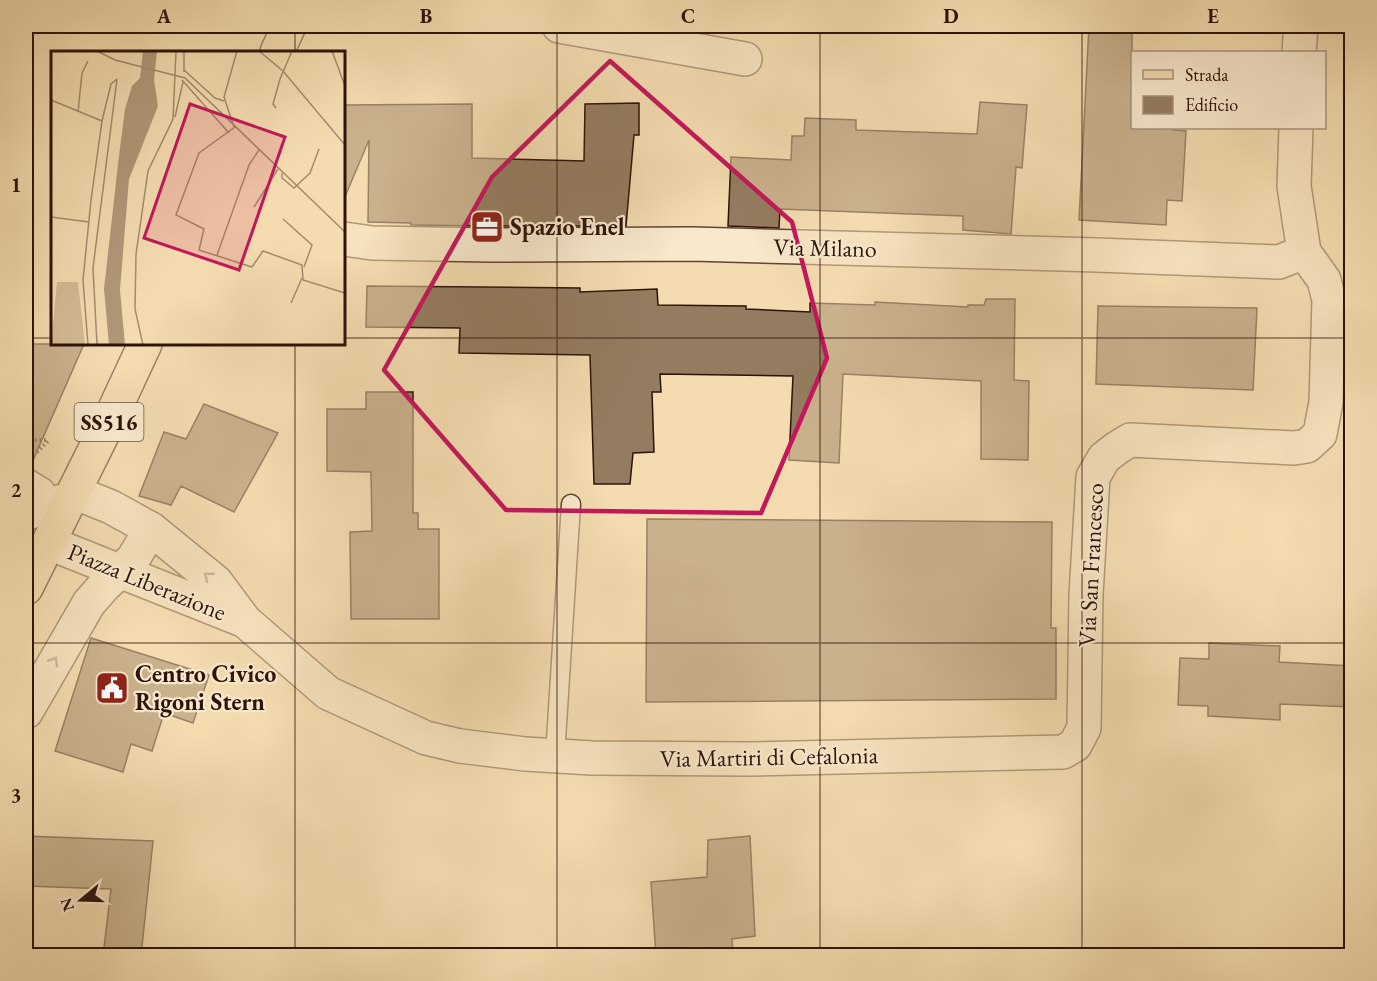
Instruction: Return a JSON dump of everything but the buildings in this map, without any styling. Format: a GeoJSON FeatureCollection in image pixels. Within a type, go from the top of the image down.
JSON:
{"type":"FeatureCollection","features":[{"type":"Feature","properties":{"kind":"main road"},"geometry":{"type":"LineString","coordinates":[[277,51],[289,26]]}},
{"type":"Feature","properties":{"kind":"main road","name":"SS516"},"geometry":{"type":"LineString","coordinates":[[26,588],[48,543],[56,502],[144,345]]}},
{"type":"Feature","properties":{"kind":"street"},"geometry":{"type":"LineString","coordinates":[[559,26],[745,59]]}},
{"type":"Feature","properties":{"kind":"street"},"geometry":{"type":"LineString","coordinates":[[1299,51],[1300,26]]}},
{"type":"Feature","properties":{"kind":"street","name":"Via San Francesco"},"geometry":{"type":"LineString","coordinates":[[1075,745],[1084,728],[1086,595],[1093,477],[1104,458],[1131,440],[1294,448],[1307,446],[1320,434],[1326,402],[1329,300],[1324,280],[1304,252],[1294,186],[1296,129]]}},
{"type":"Feature","properties":{"kind":"street","name":"Via Milano"},"geometry":{"type":"LineString","coordinates":[[345,239],[372,243],[692,244],[1279,262],[1304,252]]}},
{"type":"Feature","properties":{"kind":"street","name":"Piazza Liberazione"},"geometry":{"type":"LineString","coordinates":[[56,502],[111,507],[151,529],[216,582],[245,621],[328,693],[426,738],[460,746]]}},
{"type":"Feature","properties":{"kind":"street"},"geometry":{"type":"LineString","coordinates":[[26,712],[89,603],[133,559],[151,529]]}},
{"type":"Feature","properties":{"kind":"street","name":"Piazza Liberazione"},"geometry":{"type":"LineString","coordinates":[[48,543],[245,621]]}},
{"type":"Feature","properties":{"kind":"street","name":"Via Martiri di Cefalonia"},"geometry":{"type":"LineString","coordinates":[[460,746],[525,754],[592,758],[751,759],[1063,753],[1075,745]]}},
{"type":"Feature","properties":{"kind":"lane"},"geometry":{"type":"LineString","coordinates":[[26,477],[44,488],[56,502]]}},
{"type":"Feature","properties":{"kind":"lane"},"geometry":{"type":"LineString","coordinates":[[555,756],[571,504]]}},
{"type":"Feature","properties":{"kind":"path"},"geometry":{"type":"LineString","coordinates":[[26,440],[49,440]]}},
{"type":"Feature","properties":{"kind":"highlighted area"},"geometry":{"type":"Polygon","coordinates":[[[610,61],[792,222],[827,358],[761,513],[506,510],[384,370],[492,177],[610,61]]]}},
{"type":"Feature","properties":{"kind":"place","name":"Spazio Enel"},"geometry":{"type":"Point","coordinates":[487,227]}},
{"type":"Feature","properties":{"kind":"place","name":"Centro Civico Rigoni Stern"},"geometry":{"type":"Point","coordinates":[112,688]}}]}
